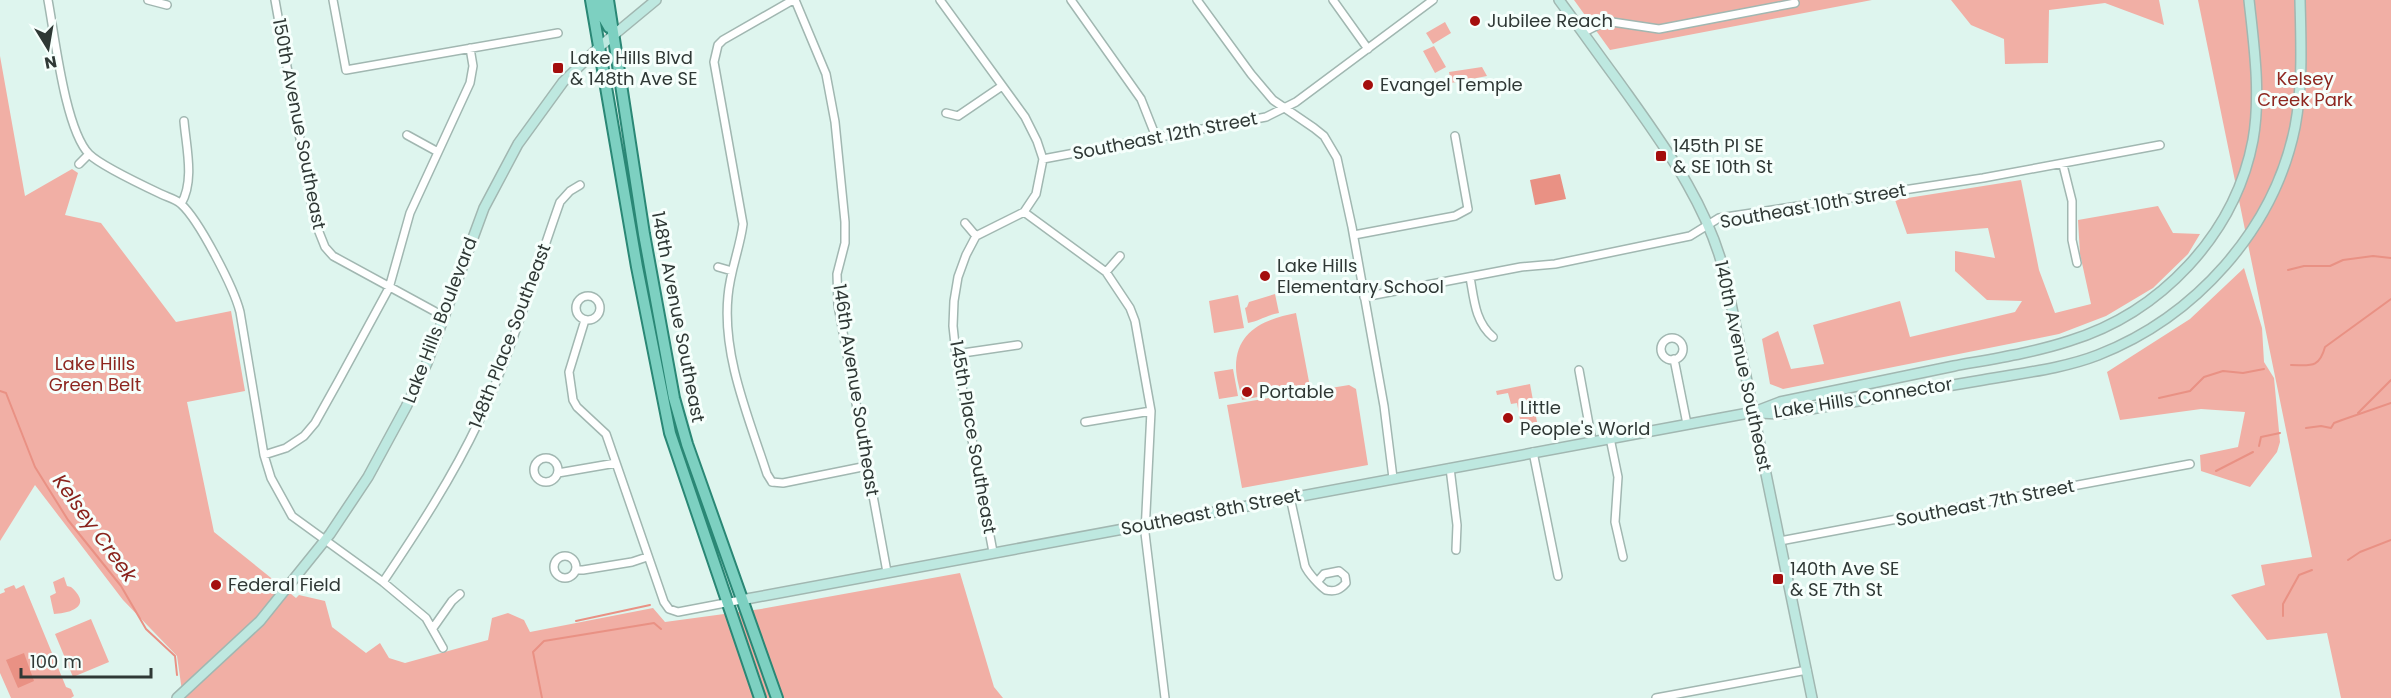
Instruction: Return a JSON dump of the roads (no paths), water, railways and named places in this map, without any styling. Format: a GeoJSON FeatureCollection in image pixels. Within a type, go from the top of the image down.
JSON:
{"type":"FeatureCollection","features":[{"type":"Feature","properties":{"kind":"main road","name":"148th Avenue Southeast"},"geometry":{"type":"LineString","coordinates":[[591,0],[637,267],[670,433],[760,698]]}},
{"type":"Feature","properties":{"kind":"main road"},"geometry":{"type":"LineString","coordinates":[[599,0],[601,13],[614,35]]}},
{"type":"Feature","properties":{"kind":"main road","name":"148th Avenue Southeast"},"geometry":{"type":"LineString","coordinates":[[608,0],[644,234],[674,398],[687,444],[777,698]]}},
{"type":"Feature","properties":{"kind":"main road"},"geometry":{"type":"LineString","coordinates":[[598,48],[605,53],[619,74]]}},
{"type":"Feature","properties":{"kind":"street"},"geometry":{"type":"LineString","coordinates":[[48,0],[72,125],[89,154],[181,204],[206,241],[237,299],[264,455],[271,478],[288,511],[300,523],[384,582],[426,618],[434,628],[443,648]]}},
{"type":"Feature","properties":{"kind":"street"},"geometry":{"type":"LineString","coordinates":[[148,0],[167,5]]}},
{"type":"Feature","properties":{"kind":"street","name":"150th Avenue Southeast"},"geometry":{"type":"LineString","coordinates":[[274,0],[315,222],[326,247],[341,262],[389,288]]}},
{"type":"Feature","properties":{"kind":"street"},"geometry":{"type":"LineString","coordinates":[[333,0],[346,70],[558,33]]}},
{"type":"Feature","properties":{"kind":"street","name":"Lake Hills Boulevard"},"geometry":{"type":"LineString","coordinates":[[177,698],[260,621],[325,540],[368,477],[427,363],[484,208],[501,171],[524,134],[562,82],[598,48],[656,0]]}},
{"type":"Feature","properties":{"kind":"street"},"geometry":{"type":"LineString","coordinates":[[794,0],[723,40],[716,52],[714,62],[742,224],[741,241],[727,297],[730,348],[741,395],[770,485],[867,466]]}},
{"type":"Feature","properties":{"kind":"street","name":"146th Avenue Southeast"},"geometry":{"type":"LineString","coordinates":[[794,0],[826,74],[835,122],[845,222],[844,243],[837,274],[837,290],[887,572]]}},
{"type":"Feature","properties":{"kind":"street"},"geometry":{"type":"LineString","coordinates":[[940,0],[1025,117],[1043,159],[1036,194],[1024,212],[976,236],[965,223]]}},
{"type":"Feature","properties":{"kind":"street"},"geometry":{"type":"LineString","coordinates":[[1071,0],[1142,99],[1156,137]]}},
{"type":"Feature","properties":{"kind":"street"},"geometry":{"type":"LineString","coordinates":[[1197,0],[1251,74],[1275,102],[1314,128],[1333,150],[1340,168],[1354,235],[1384,406],[1393,478]]}},
{"type":"Feature","properties":{"kind":"street"},"geometry":{"type":"LineString","coordinates":[[1333,0],[1368,49]]}},
{"type":"Feature","properties":{"kind":"street","name":"Southeast 12th Street"},"geometry":{"type":"LineString","coordinates":[[1043,159],[1266,117],[1296,102],[1433,0]]}},
{"type":"Feature","properties":{"kind":"street"},"geometry":{"type":"LineString","coordinates":[[1559,0],[1584,32],[1612,21],[1659,29],[1795,3]]}},
{"type":"Feature","properties":{"kind":"street","name":"Lake Hills Connector"},"geometry":{"type":"LineString","coordinates":[[1754,412],[1780,402],[2068,342],[2115,322],[2158,295],[2186,270],[2213,234],[2232,201],[2246,165],[2253,135],[2256,90],[2249,0]]}},
{"type":"Feature","properties":{"kind":"street","name":"Lake Hills Connector"},"geometry":{"type":"LineString","coordinates":[[1754,412],[1781,414],[2050,368],[2097,356],[2142,335],[2164,321],[2188,302],[2222,269],[2248,237],[2277,184],[2288,156],[2299,101],[2300,0]]}},
{"type":"Feature","properties":{"kind":"street","name":"140th Avenue Southeast"},"geometry":{"type":"LineString","coordinates":[[1584,32],[1672,156],[1708,225],[1726,280],[1812,698]]}},
{"type":"Feature","properties":{"kind":"street"},"geometry":{"type":"LineString","coordinates":[[264,455],[294,444],[315,423],[389,288],[411,213],[470,83],[473,66],[470,48]]}},
{"type":"Feature","properties":{"kind":"street"},"geometry":{"type":"LineString","coordinates":[[946,113],[958,116],[1002,86]]}},
{"type":"Feature","properties":{"kind":"street"},"geometry":{"type":"LineString","coordinates":[[181,204],[186,195],[188,181],[184,121]]}},
{"type":"Feature","properties":{"kind":"street"},"geometry":{"type":"LineString","coordinates":[[407,135],[438,152]]}},
{"type":"Feature","properties":{"kind":"street"},"geometry":{"type":"LineString","coordinates":[[1354,235],[1455,216],[1471,210],[1455,136]]}},
{"type":"Feature","properties":{"kind":"street","name":"Southeast 10th Street"},"geometry":{"type":"LineString","coordinates":[[1364,297],[1521,267],[1555,264],[1690,236],[1719,218],[2063,165],[2160,145]]}},
{"type":"Feature","properties":{"kind":"street"},"geometry":{"type":"LineString","coordinates":[[79,164],[89,154]]}},
{"type":"Feature","properties":{"kind":"street"},"geometry":{"type":"LineString","coordinates":[[2063,165],[2072,201],[2072,240],[2077,263]]}},
{"type":"Feature","properties":{"kind":"street","name":"148th Place Southeast"},"geometry":{"type":"LineString","coordinates":[[384,582],[444,486],[479,421],[502,365],[560,202],[570,191],[580,185]]}},
{"type":"Feature","properties":{"kind":"street"},"geometry":{"type":"LineString","coordinates":[[1024,212],[1106,272],[1130,308],[1135,321],[1151,411],[1144,524],[1165,698]]}},
{"type":"Feature","properties":{"kind":"street","name":"145th Place Southeast"},"geometry":{"type":"LineString","coordinates":[[976,236],[958,277],[953,326],[956,354],[993,552]]}},
{"type":"Feature","properties":{"kind":"street"},"geometry":{"type":"LineString","coordinates":[[1106,272],[1120,256]]}},
{"type":"Feature","properties":{"kind":"street"},"geometry":{"type":"LineString","coordinates":[[718,267],[732,271]]}},
{"type":"Feature","properties":{"kind":"street"},"geometry":{"type":"LineString","coordinates":[[1470,278],[1479,320],[1484,329],[1493,337]]}},
{"type":"Feature","properties":{"kind":"street"},"geometry":{"type":"LineString","coordinates":[[389,288],[445,317]]}},
{"type":"Feature","properties":{"kind":"street"},"geometry":{"type":"LineString","coordinates":[[576,570],[632,562],[647,557],[606,434],[577,408],[573,400],[569,372],[585,320]]}},
{"type":"Feature","properties":{"kind":"street"},"geometry":{"type":"LineString","coordinates":[[956,354],[1018,345]]}},
{"type":"Feature","properties":{"kind":"street"},"geometry":{"type":"LineString","coordinates":[[1674,359],[1687,424]]}},
{"type":"Feature","properties":{"kind":"street"},"geometry":{"type":"LineString","coordinates":[[1579,370],[1592,441]]}},
{"type":"Feature","properties":{"kind":"street"},"geometry":{"type":"LineString","coordinates":[[1085,422],[1151,411]]}},
{"type":"Feature","properties":{"kind":"street","name":"Southeast 8th Street"},"geometry":{"type":"LineString","coordinates":[[647,557],[664,602],[669,609],[678,612],[1754,412]]}},
{"type":"Feature","properties":{"kind":"street"},"geometry":{"type":"LineString","coordinates":[[1610,438],[1618,477],[1615,522],[1623,557]]}},
{"type":"Feature","properties":{"kind":"street"},"geometry":{"type":"LineString","coordinates":[[1533,452],[1558,576]]}},
{"type":"Feature","properties":{"kind":"street"},"geometry":{"type":"LineString","coordinates":[[558,473],[564,474],[616,463]]}},
{"type":"Feature","properties":{"kind":"street","name":"Southeast 7th Street"},"geometry":{"type":"LineString","coordinates":[[1780,542],[2190,464]]}},
{"type":"Feature","properties":{"kind":"street"},"geometry":{"type":"LineString","coordinates":[[1450,468],[1457,525],[1456,550]]}},
{"type":"Feature","properties":{"kind":"street"},"geometry":{"type":"LineString","coordinates":[[1290,497],[1305,567],[1308,574],[1318,580]]}},
{"type":"Feature","properties":{"kind":"street"},"geometry":{"type":"LineString","coordinates":[[434,628],[452,601],[460,594]]}},
{"type":"Feature","properties":{"kind":"street"},"geometry":{"type":"LineString","coordinates":[[1656,698],[1807,670]]}},
{"type":"Feature","properties":{"kind":"waterway"},"geometry":{"type":"LineString","coordinates":[[2288,270],[2304,266],[2330,266],[2343,260],[2373,256],[2391,258]]}},
{"type":"Feature","properties":{"kind":"waterway"},"geometry":{"type":"LineString","coordinates":[[2291,365],[2309,365],[2317,362],[2325,347],[2391,299]]}},
{"type":"Feature","properties":{"kind":"waterway"},"geometry":{"type":"LineString","coordinates":[[2159,398],[2190,391],[2204,377],[2223,371],[2243,373],[2264,369]]}},
{"type":"Feature","properties":{"kind":"waterway"},"geometry":{"type":"LineString","coordinates":[[2358,413],[2391,380]]}},
{"type":"Feature","properties":{"kind":"waterway","name":"Kelsey Creek"},"geometry":{"type":"LineString","coordinates":[[0,391],[6,393],[35,467],[68,520],[121,586],[146,629],[175,656],[177,675]]}},
{"type":"Feature","properties":{"kind":"waterway"},"geometry":{"type":"LineString","coordinates":[[2306,428],[2321,426],[2331,428],[2334,423],[2391,403]]}},
{"type":"Feature","properties":{"kind":"waterway"},"geometry":{"type":"LineString","coordinates":[[2259,446],[2261,437],[2280,433]]}},
{"type":"Feature","properties":{"kind":"waterway"},"geometry":{"type":"LineString","coordinates":[[2216,471],[2253,452]]}},
{"type":"Feature","properties":{"kind":"waterway"},"geometry":{"type":"LineString","coordinates":[[2348,560],[2360,552],[2391,540]]}},
{"type":"Feature","properties":{"kind":"waterway"},"geometry":{"type":"LineString","coordinates":[[2283,616],[2283,604],[2299,575],[2312,570]]}},
{"type":"Feature","properties":{"kind":"waterway"},"geometry":{"type":"LineString","coordinates":[[576,621],[650,605]]}},
{"type":"Feature","properties":{"kind":"waterway"},"geometry":{"type":"LineString","coordinates":[[542,698],[533,652],[544,641],[654,623],[661,629]]}},
{"type":"Feature","properties":{"kind":"place","name":"Jubilee Reach"},"geometry":{"type":"Point","coordinates":[1475,21]}},
{"type":"Feature","properties":{"kind":"place","name":"Lake Hills Blvd & 148th Ave SE"},"geometry":{"type":"Point","coordinates":[558,68]}},
{"type":"Feature","properties":{"kind":"place","name":"Evangel Temple"},"geometry":{"type":"Point","coordinates":[1368,85]}},
{"type":"Feature","properties":{"kind":"place","name":"145th Pl SE & SE 10th St"},"geometry":{"type":"Point","coordinates":[1661,156]}},
{"type":"Feature","properties":{"kind":"place","name":"Lake Hills Elementary School"},"geometry":{"type":"Point","coordinates":[1265,276]}},
{"type":"Feature","properties":{"kind":"place","name":"Portable"},"geometry":{"type":"Point","coordinates":[1247,392]}},
{"type":"Feature","properties":{"kind":"place","name":"Little People's World"},"geometry":{"type":"Point","coordinates":[1508,418]}},
{"type":"Feature","properties":{"kind":"place","name":"140th Ave SE & SE 7th St"},"geometry":{"type":"Point","coordinates":[1778,579]}},
{"type":"Feature","properties":{"kind":"place","name":"Federal Field"},"geometry":{"type":"Point","coordinates":[216,585]}},
{"type":"Feature","properties":{"kind":"park label","name":"Kelsey Creek Park"},"geometry":{"type":"Point","coordinates":[2305,89]}},
{"type":"Feature","properties":{"kind":"park label","name":"Lake Hills Green Belt"},"geometry":{"type":"Point","coordinates":[95,374]}}]}
